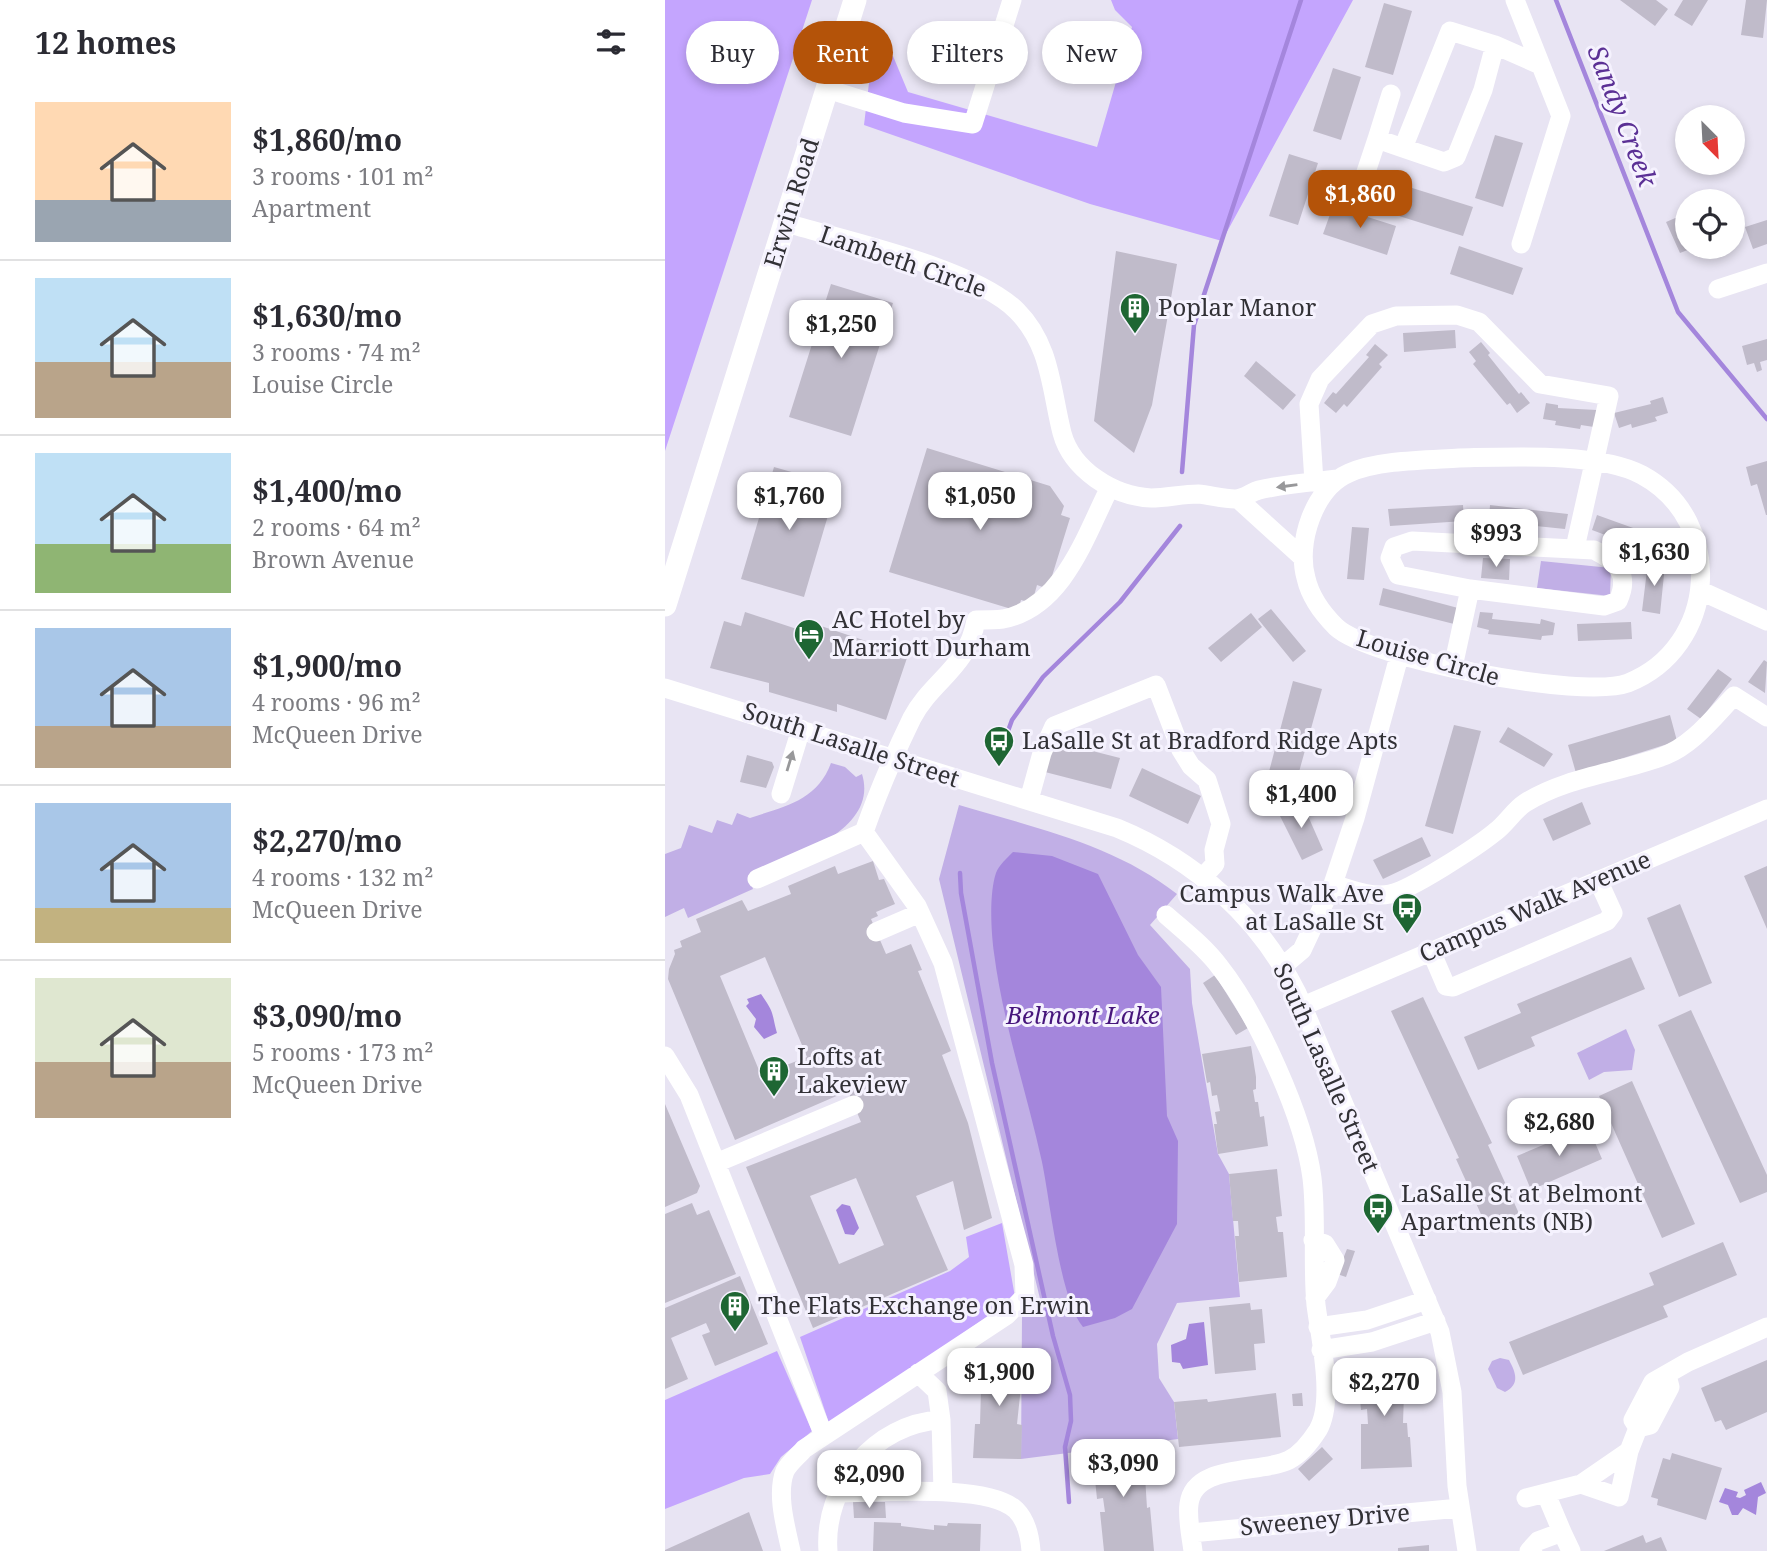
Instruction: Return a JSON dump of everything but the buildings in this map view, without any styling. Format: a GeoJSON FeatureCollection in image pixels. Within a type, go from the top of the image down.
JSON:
{"type":"FeatureCollection","features":[{"type":"Feature","properties":{"kind":"main road","name":"Erwin Road"},"geometry":{"type":"LineString","coordinates":[[665,605],[855,0]]}},
{"type":"Feature","properties":{"kind":"street"},"geometry":{"type":"LineString","coordinates":[[827,89],[904,113],[933,108],[973,124],[1011,0]]}},
{"type":"Feature","properties":{"kind":"street"},"geometry":{"type":"LineString","coordinates":[[1515,0],[1538,64],[1561,116],[1521,244]]}},
{"type":"Feature","properties":{"kind":"street"},"geometry":{"type":"LineString","coordinates":[[1403,148],[1450,31],[1495,45],[1538,64]]}},
{"type":"Feature","properties":{"kind":"street"},"geometry":{"type":"LineString","coordinates":[[1377,139],[1444,162],[1456,157],[1483,90],[1495,45]]}},
{"type":"Feature","properties":{"kind":"street"},"geometry":{"type":"LineString","coordinates":[[1361,184],[1391,94]]}},
{"type":"Feature","properties":{"kind":"street","name":"Lambeth Circle"},"geometry":{"type":"LineString","coordinates":[[786,223],[960,276],[999,295],[1018,312],[1040,344],[1052,376],[1058,417],[1069,452],[1092,476],[1110,487],[1147,498],[1197,494],[1238,499],[1257,490],[1338,479]]}},
{"type":"Feature","properties":{"kind":"street"},"geometry":{"type":"LineString","coordinates":[[1718,289],[1767,273]]}},
{"type":"Feature","properties":{"kind":"street"},"geometry":{"type":"LineString","coordinates":[[1314,482],[1309,404],[1320,379],[1373,324],[1396,316],[1457,315],[1479,322],[1540,384],[1609,396],[1575,548]]}},
{"type":"Feature","properties":{"kind":"street","name":"Louise Circle"},"geometry":{"type":"LineString","coordinates":[[1545,457],[1595,463],[1641,475],[1679,508],[1700,562],[1701,591],[1691,623],[1682,640],[1659,663],[1628,683],[1615,686],[1537,685],[1400,653],[1348,636],[1336,627],[1315,600],[1306,579],[1303,557],[1318,502],[1338,479],[1363,468],[1459,458],[1545,457]]}},
{"type":"Feature","properties":{"kind":"street"},"geometry":{"type":"LineString","coordinates":[[757,879],[865,832],[883,778],[895,760],[922,704],[963,657],[976,620],[1003,619],[1025,611],[1053,589],[1067,572],[1110,487]]}},
{"type":"Feature","properties":{"kind":"street"},"geometry":{"type":"LineString","coordinates":[[1238,499],[1303,557]]}},
{"type":"Feature","properties":{"kind":"street"},"geometry":{"type":"LineString","coordinates":[[1412,541],[1594,550],[1613,559],[1622,572],[1625,587],[1618,601],[1604,606],[1471,589],[1398,575],[1390,558],[1394,547],[1412,541]]}},
{"type":"Feature","properties":{"kind":"street"},"geometry":{"type":"LineString","coordinates":[[1454,667],[1471,589]]}},
{"type":"Feature","properties":{"kind":"street"},"geometry":{"type":"LineString","coordinates":[[1701,591],[1767,621]]}},
{"type":"Feature","properties":{"kind":"street"},"geometry":{"type":"LineString","coordinates":[[1283,966],[1302,950],[1332,884],[1355,818],[1400,653]]}},
{"type":"Feature","properties":{"kind":"street"},"geometry":{"type":"LineString","coordinates":[[1029,800],[1042,753],[1054,726],[1156,685],[1181,750],[1191,766],[1207,780],[1221,824],[1214,850],[1215,864],[1203,877]]}},
{"type":"Feature","properties":{"kind":"street","name":"South Lasalle Street"},"geometry":{"type":"LineString","coordinates":[[665,688],[1029,800],[1143,838],[1203,877],[1227,897],[1283,966],[1303,1006],[1436,1321],[1444,1345],[1452,1392],[1460,1508],[1467,1551]]}},
{"type":"Feature","properties":{"kind":"street"},"geometry":{"type":"LineString","coordinates":[[1332,884],[1374,895],[1390,894],[1408,887],[1472,849],[1496,831],[1523,804],[1540,795],[1570,783],[1663,757],[1695,737],[1734,696],[1767,717]]}},
{"type":"Feature","properties":{"kind":"street"},"geometry":{"type":"LineString","coordinates":[[781,794],[801,729]]}},
{"type":"Feature","properties":{"kind":"street","name":"Campus Walk Avenue"},"geometry":{"type":"LineString","coordinates":[[1303,1006],[1767,809]]}},
{"type":"Feature","properties":{"kind":"street"},"geometry":{"type":"LineString","coordinates":[[791,1551],[783,1511],[782,1486],[786,1470],[804,1450],[981,1334],[1025,1296],[1024,1265],[997,1175],[943,963],[920,913],[865,832]]}},
{"type":"Feature","properties":{"kind":"street"},"geometry":{"type":"LineString","coordinates":[[1431,951],[1446,986],[1453,987],[1607,921],[1613,913],[1598,880]]}},
{"type":"Feature","properties":{"kind":"street"},"geometry":{"type":"LineString","coordinates":[[876,932],[920,913]]}},
{"type":"Feature","properties":{"kind":"street"},"geometry":{"type":"LineString","coordinates":[[1166,915],[1218,964],[1255,1022],[1287,1097],[1309,1162],[1315,1298],[1325,1405],[1318,1430],[1306,1447],[1290,1459],[1267,1468],[1225,1473],[1200,1483],[1189,1504],[1192,1542]]}},
{"type":"Feature","properties":{"kind":"street"},"geometry":{"type":"LineString","coordinates":[[665,1056],[689,1095],[824,1436]]}},
{"type":"Feature","properties":{"kind":"street"},"geometry":{"type":"LineString","coordinates":[[716,1163],[854,1105]]}},
{"type":"Feature","properties":{"kind":"street"},"geometry":{"type":"LineString","coordinates":[[1318,1327],[1382,1316],[1427,1300]]}},
{"type":"Feature","properties":{"kind":"street"},"geometry":{"type":"LineString","coordinates":[[1321,1350],[1397,1336],[1436,1321]]}},
{"type":"Feature","properties":{"kind":"street"},"geometry":{"type":"LineString","coordinates":[[1355,1322],[1359,1344]]}},
{"type":"Feature","properties":{"kind":"street"},"geometry":{"type":"LineString","coordinates":[[1581,1484],[1619,1497],[1629,1451],[1638,1428],[1650,1425],[1654,1398],[1670,1387],[1667,1375],[1688,1362],[1767,1327]]}},
{"type":"Feature","properties":{"kind":"street"},"geometry":{"type":"LineString","coordinates":[[918,1373],[937,1391],[941,1420],[943,1492]]}},
{"type":"Feature","properties":{"kind":"street"},"geometry":{"type":"LineString","coordinates":[[828,1551],[827,1521],[838,1493],[863,1455],[890,1434],[911,1423],[941,1420]]}},
{"type":"Feature","properties":{"kind":"street"},"geometry":{"type":"LineString","coordinates":[[1571,1551],[1562,1532],[1536,1496],[1581,1484],[1629,1451]]}},
{"type":"Feature","properties":{"kind":"street"},"geometry":{"type":"LineString","coordinates":[[838,1493],[943,1492],[991,1497],[1005,1502],[1023,1520],[1031,1551]]}},
{"type":"Feature","properties":{"kind":"street","name":"Sweeney Drive"},"geometry":{"type":"LineString","coordinates":[[1192,1542],[1460,1508]]}},
{"type":"Feature","properties":{"kind":"street"},"geometry":{"type":"LineString","coordinates":[[1529,1551],[1538,1541],[1562,1532]]}},
{"type":"Feature","properties":{"kind":"green space"},"geometry":{"type":"Polygon","coordinates":[[[1541,561],[1611,568],[1610,596],[1537,588],[1541,561]]]}},
{"type":"Feature","properties":{"kind":"green space"},"geometry":{"type":"Polygon","coordinates":[[[831,763],[845,767],[856,777],[862,774],[864,794],[857,812],[844,827],[806,852],[748,876],[753,889],[688,918],[684,908],[665,917],[665,854],[681,848],[689,825],[712,833],[717,820],[732,825],[737,813],[750,818],[787,805],[817,786],[831,763]]]}},
{"type":"Feature","properties":{"kind":"green space","name":"Belmont Lake"},"geometry":{"type":"Polygon","coordinates":[[[959,805],[1101,850],[1153,877],[1177,894],[1150,925],[1190,969],[1192,1003],[1218,1154],[1229,1174],[1240,1297],[1177,1303],[1157,1344],[1159,1378],[1174,1402],[1178,1439],[1021,1459],[1022,1317],[1041,1303],[939,879],[959,805]]]}},
{"type":"Feature","properties":{"kind":"green space"},"geometry":{"type":"Polygon","coordinates":[[[1626,1029],[1635,1050],[1632,1070],[1604,1072],[1589,1080],[1577,1053],[1626,1029]]]}},
{"type":"Feature","properties":{"kind":"green space"},"geometry":{"type":"Polygon","coordinates":[[[1500,1358],[1509,1360],[1515,1374],[1515,1382],[1505,1392],[1497,1388],[1488,1369],[1492,1361],[1500,1358]]]}},
{"type":"Feature","properties":{"kind":"shaded area"},"geometry":{"type":"Polygon","coordinates":[[[665,0],[812,0],[805,21],[793,21],[793,58],[665,451],[665,0]]]}},
{"type":"Feature","properties":{"kind":"shaded area"},"geometry":{"type":"Polygon","coordinates":[[[1111,0],[1353,0],[1222,241],[1090,204],[864,125],[869,84],[893,84],[893,56],[908,92],[1097,147],[1115,84],[1142,84],[1142,21],[1126,21],[1115,10],[1111,0]]]}},
{"type":"Feature","properties":{"kind":"shaded area"},"geometry":{"type":"Polygon","coordinates":[[[1013,852],[1052,856],[1098,874],[1138,955],[1161,987],[1167,1116],[1178,1141],[1177,1224],[1132,1309],[1115,1318],[1083,1327],[1075,1314],[1062,1273],[1042,1162],[1009,1032],[994,953],[992,891],[999,867],[1013,852]]]}},
{"type":"Feature","properties":{"kind":"shaded area"},"geometry":{"type":"Polygon","coordinates":[[[761,994],[771,1009],[777,1033],[764,1039],[754,1027],[756,1019],[746,1006],[749,1003],[747,999],[761,994]]]}},
{"type":"Feature","properties":{"kind":"shaded area"},"geometry":{"type":"Polygon","coordinates":[[[842,1204],[850,1206],[859,1228],[854,1235],[845,1234],[836,1210],[842,1204]]]}},
{"type":"Feature","properties":{"kind":"shaded area"},"geometry":{"type":"Polygon","coordinates":[[[1002,1223],[1015,1297],[830,1426],[800,1337],[950,1271],[969,1257],[966,1237],[1002,1223]]]}},
{"type":"Feature","properties":{"kind":"shaded area"},"geometry":{"type":"Polygon","coordinates":[[[1204,1322],[1208,1365],[1183,1369],[1180,1363],[1172,1362],[1171,1345],[1186,1339],[1189,1324],[1204,1322]]]}},
{"type":"Feature","properties":{"kind":"shaded area"},"geometry":{"type":"Polygon","coordinates":[[[777,1351],[812,1431],[781,1457],[770,1474],[744,1478],[665,1509],[665,1400],[777,1351]]]}},
{"type":"Feature","properties":{"kind":"shaded area"},"geometry":{"type":"Polygon","coordinates":[[[1761,1482],[1766,1493],[1758,1497],[1756,1515],[1743,1508],[1738,1515],[1732,1515],[1728,1505],[1719,1502],[1725,1488],[1738,1492],[1736,1497],[1740,1498],[1746,1495],[1744,1490],[1761,1482]]]}},
{"type":"Feature","properties":{"kind":"waterway"},"geometry":{"type":"LineString","coordinates":[[1182,472],[1194,325],[1301,0]]}},
{"type":"Feature","properties":{"kind":"waterway","name":"Sandy Creek"},"geometry":{"type":"LineString","coordinates":[[1556,0],[1678,312],[1767,419]]}},
{"type":"Feature","properties":{"kind":"waterway"},"geometry":{"type":"LineString","coordinates":[[997,761],[1012,720],[1043,677],[1120,602],[1180,526]]}},
{"type":"Feature","properties":{"kind":"waterway"},"geometry":{"type":"LineString","coordinates":[[960,873],[961,893],[992,1063],[1053,1336],[1070,1395],[1071,1421],[1065,1447],[1069,1502]]}},
{"type":"Feature","properties":{"kind":"place","name":"Poplar Manor"},"geometry":{"type":"Point","coordinates":[1135,335]}},
{"type":"Feature","properties":{"kind":"place","name":"AC Hotel by Marriott Durham"},"geometry":{"type":"Point","coordinates":[809,661]}},
{"type":"Feature","properties":{"kind":"place","name":"LaSalle St at Bradford Ridge Apts"},"geometry":{"type":"Point","coordinates":[999,768]}},
{"type":"Feature","properties":{"kind":"place","name":"Campus Walk Ave at LaSalle St"},"geometry":{"type":"Point","coordinates":[1407,935]}},
{"type":"Feature","properties":{"kind":"place","name":"Lofts at Lakeview"},"geometry":{"type":"Point","coordinates":[774,1098]}},
{"type":"Feature","properties":{"kind":"place","name":"LaSalle St at Belmont Apartments (NB)"},"geometry":{"type":"Point","coordinates":[1378,1235]}},
{"type":"Feature","properties":{"kind":"place","name":"The Flats Exchange on Erwin"},"geometry":{"type":"Point","coordinates":[735,1333]}}]}
